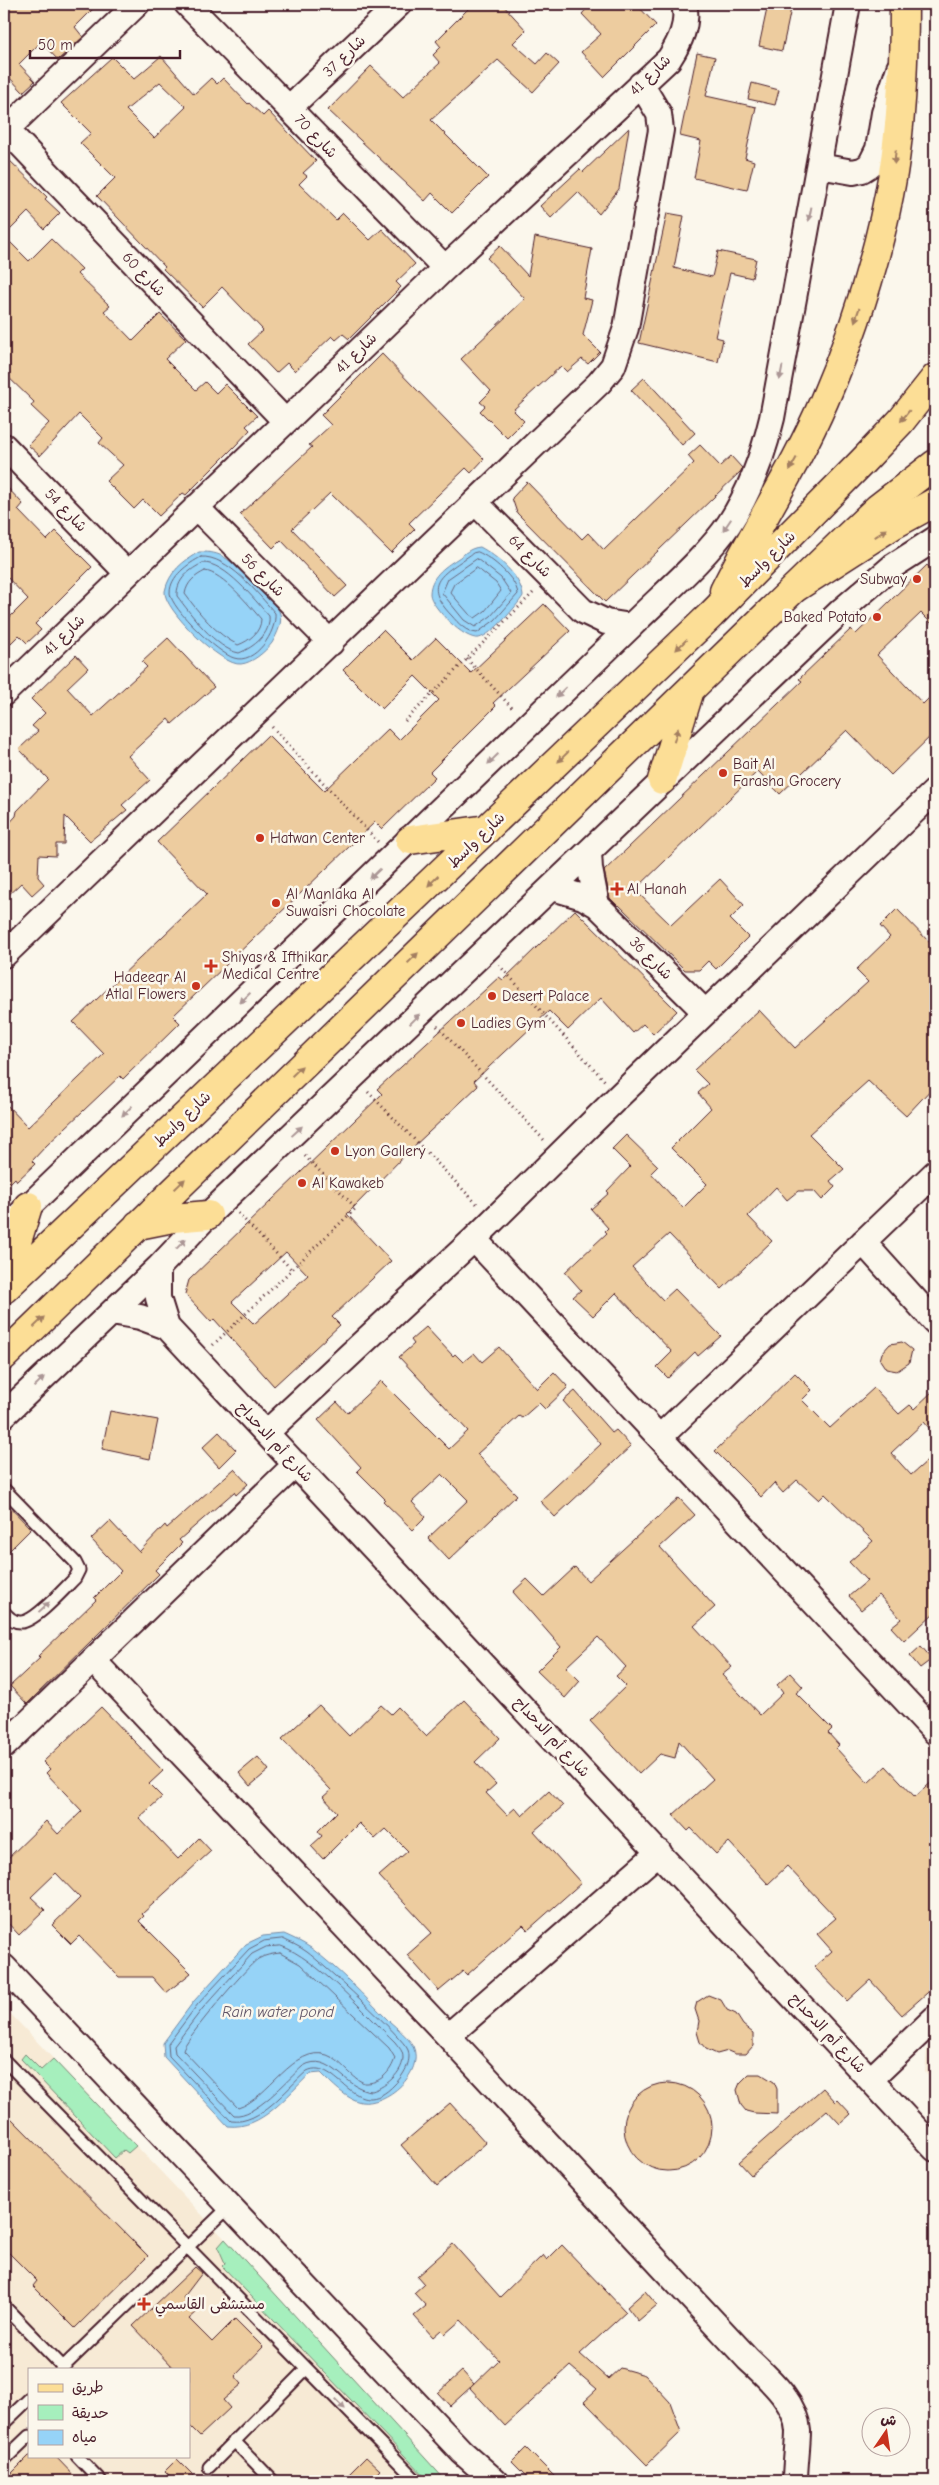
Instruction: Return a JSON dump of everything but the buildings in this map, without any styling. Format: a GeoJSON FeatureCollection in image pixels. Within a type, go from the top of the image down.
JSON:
{"type":"FeatureCollection","features":[{"type":"Feature","properties":{"kind":"main road"},"geometry":{"type":"LineString","coordinates":[[712,616],[753,534],[802,448],[824,402],[854,322],[874,257],[893,174],[904,57],[904,4]]}},
{"type":"Feature","properties":{"kind":"main road","name":"شارع واسط"},"geometry":{"type":"LineString","coordinates":[[4,1289],[712,616],[864,461],[901,421],[935,378]]}},
{"type":"Feature","properties":{"kind":"main road"},"geometry":{"type":"LineString","coordinates":[[4,1356],[878,508],[935,464]]}},
{"type":"Feature","properties":{"kind":"main road"},"geometry":{"type":"LineString","coordinates":[[795,588],[894,525],[935,502]]}},
{"type":"Feature","properties":{"kind":"main road"},"geometry":{"type":"LineString","coordinates":[[662,780],[690,690]]}},
{"type":"Feature","properties":{"kind":"main road"},"geometry":{"type":"LineString","coordinates":[[401,849],[487,829]]}},
{"type":"Feature","properties":{"kind":"main road"},"geometry":{"type":"LineString","coordinates":[[4,1284],[28,1206]]}},
{"type":"Feature","properties":{"kind":"main road"},"geometry":{"type":"LineString","coordinates":[[138,1225],[217,1207]]}},
{"type":"Feature","properties":{"kind":"street"},"geometry":{"type":"LineString","coordinates":[[5,128],[137,4]]}},
{"type":"Feature","properties":{"kind":"street","name":"شارع 70"},"geometry":{"type":"LineString","coordinates":[[187,4],[444,268]]}},
{"type":"Feature","properties":{"kind":"street","name":"شارع 37"},"geometry":{"type":"LineString","coordinates":[[289,108],[399,4]]}},
{"type":"Feature","properties":{"kind":"street","name":"شارع 41"},"geometry":{"type":"LineString","coordinates":[[4,693],[444,268],[669,59],[679,44],[684,28],[684,4]]}},
{"type":"Feature","properties":{"kind":"street"},"geometry":{"type":"LineString","coordinates":[[4,1230],[631,626],[715,543],[728,525],[750,484],[772,418],[848,4]]}},
{"type":"Feature","properties":{"kind":"street"},"geometry":{"type":"LineString","coordinates":[[819,166],[853,172],[862,170],[876,158],[889,94],[904,57]]}},
{"type":"Feature","properties":{"kind":"street"},"geometry":{"type":"LineString","coordinates":[[4,955],[331,643],[599,383],[613,366],[621,348],[661,130],[659,114],[641,84]]}},
{"type":"Feature","properties":{"kind":"street","name":"شارع 60"},"geometry":{"type":"LineString","coordinates":[[5,128],[285,421]]}},
{"type":"Feature","properties":{"kind":"street","name":"شارع 54"},"geometry":{"type":"LineString","coordinates":[[4,446],[127,574]]}},
{"type":"Feature","properties":{"kind":"street","name":"شارع 64"},"geometry":{"type":"LineString","coordinates":[[475,502],[583,612],[592,635],[594,660]]}},
{"type":"Feature","properties":{"kind":"street","name":"شارع 56"},"geometry":{"type":"LineString","coordinates":[[196,507],[331,643]]}},
{"type":"Feature","properties":{"kind":"street"},"geometry":{"type":"LineString","coordinates":[[4,1415],[158,1268],[217,1207],[553,888],[662,780],[866,588],[893,566],[935,540]]}},
{"type":"Feature","properties":{"kind":"street","name":"شارع 64"},"geometry":{"type":"LineString","coordinates":[[583,612],[606,622],[631,626]]}},
{"type":"Feature","properties":{"kind":"street"},"geometry":{"type":"LineString","coordinates":[[266,1433],[474,1239],[618,1096],[935,791]]}},
{"type":"Feature","properties":{"kind":"street"},"geometry":{"type":"LineString","coordinates":[[589,852],[590,870],[597,904]]}},
{"type":"Feature","properties":{"kind":"street","name":"شارع 36"},"geometry":{"type":"LineString","coordinates":[[553,888],[584,897],[597,904],[705,1012]]}},
{"type":"Feature","properties":{"kind":"street"},"geometry":{"type":"LineString","coordinates":[[660,1437],[935,1173]]}},
{"type":"Feature","properties":{"kind":"street"},"geometry":{"type":"LineString","coordinates":[[474,1239],[935,1732]]}},
{"type":"Feature","properties":{"kind":"street"},"geometry":{"type":"LineString","coordinates":[[863,1242],[935,1322]]}},
{"type":"Feature","properties":{"kind":"street","name":"شارع أم الدحداح"},"geometry":{"type":"LineString","coordinates":[[158,1268],[158,1298],[168,1327],[935,2148]]}},
{"type":"Feature","properties":{"kind":"street","name":"شارع أم الدحداح"},"geometry":{"type":"LineString","coordinates":[[112,1312],[140,1317],[168,1327]]}},
{"type":"Feature","properties":{"kind":"street"},"geometry":{"type":"LineString","coordinates":[[4,1746],[296,1464]]}},
{"type":"Feature","properties":{"kind":"street"},"geometry":{"type":"LineString","coordinates":[[93,1660],[448,2036],[748,2359],[773,2383],[790,2406],[798,2432],[795,2448],[795,2481]]}},
{"type":"Feature","properties":{"kind":"street"},"geometry":{"type":"LineString","coordinates":[[448,2036],[659,1852]]}},
{"type":"Feature","properties":{"kind":"street"},"geometry":{"type":"LineString","coordinates":[[4,1967],[462,2452],[495,2481]]}},
{"type":"Feature","properties":{"kind":"street"},"geometry":{"type":"LineString","coordinates":[[871,2079],[935,2018]]}},
{"type":"Feature","properties":{"kind":"street"},"geometry":{"type":"LineString","coordinates":[[462,2452],[480,2481]]}},
{"type":"Feature","properties":{"kind":"lane"},"geometry":{"type":"LineString","coordinates":[[4,1489],[18,1510],[75,1562],[79,1570],[75,1578],[32,1618],[20,1622],[4,1612]]}},
{"type":"Feature","properties":{"kind":"lane"},"geometry":{"type":"LineString","coordinates":[[4,2060],[305,2370],[417,2481]]}},
{"type":"Feature","properties":{"kind":"lane"},"geometry":{"type":"LineString","coordinates":[[4,2306],[8,2319],[62,2368],[230,2206]]}},
{"type":"Feature","properties":{"kind":"lane"},"geometry":{"type":"LineString","coordinates":[[209,2467],[305,2370]]}},
{"type":"Feature","properties":{"kind":"lane"},"geometry":{"type":"LineString","coordinates":[[4,2424],[28,2402]]}},
{"type":"Feature","properties":{"kind":"lane"},"geometry":{"type":"LineString","coordinates":[[6,2453],[28,2437]]}},
{"type":"Feature","properties":{"kind":"lane"},"geometry":{"type":"LineString","coordinates":[[234,2441],[273,2481]]}},
{"type":"Feature","properties":{"kind":"lane"},"geometry":{"type":"LineString","coordinates":[[79,2458],[101,2481]]}},
{"type":"Feature","properties":{"kind":"path"},"geometry":{"type":"LineString","coordinates":[[405,721],[549,576]]}},
{"type":"Feature","properties":{"kind":"path"},"geometry":{"type":"LineString","coordinates":[[466,659],[528,725]]}},
{"type":"Feature","properties":{"kind":"path"},"geometry":{"type":"LineString","coordinates":[[258,712],[401,849]]}},
{"type":"Feature","properties":{"kind":"path"},"geometry":{"type":"LineString","coordinates":[[486,950],[618,1096]]}},
{"type":"Feature","properties":{"kind":"path"},"geometry":{"type":"LineString","coordinates":[[423,1011],[558,1156]]}},
{"type":"Feature","properties":{"kind":"path"},"geometry":{"type":"LineString","coordinates":[[354,1078],[493,1220]]}},
{"type":"Feature","properties":{"kind":"path"},"geometry":{"type":"LineString","coordinates":[[198,1359],[356,1208],[288,1139]]}},
{"type":"Feature","properties":{"kind":"path"},"geometry":{"type":"LineString","coordinates":[[217,1207],[291,1269]]}},
{"type":"Feature","properties":{"kind":"shaded area","name":"مستشفى القاسمي"},"geometry":{"type":"Polygon","coordinates":[[[4,2007],[225,2239],[446,2481],[4,2481],[4,2007]]]}},
{"type":"Feature","properties":{"kind":"shaded area"},"geometry":{"type":"Polygon","coordinates":[[[935,2040],[935,2084],[925,2072],[927,2049],[935,2040]]]}},
{"type":"Feature","properties":{"kind":"green space"},"geometry":{"type":"Polygon","coordinates":[[[25,2054],[41,2070],[53,2059],[136,2146],[128,2153],[124,2150],[115,2158],[21,2059],[25,2054]]]}},
{"type":"Feature","properties":{"kind":"green space"},"geometry":{"type":"Polygon","coordinates":[[[225,2239],[446,2481],[429,2481],[222,2266],[225,2263],[218,2247],[225,2239]]]}},
{"type":"Feature","properties":{"kind":"water"},"geometry":{"type":"Polygon","coordinates":[[[480,547],[507,567],[518,581],[523,596],[490,632],[479,638],[473,638],[458,629],[442,614],[436,607],[430,594],[432,582],[443,569],[470,550],[480,547]]]}},
{"type":"Feature","properties":{"kind":"water"},"geometry":{"type":"Polygon","coordinates":[[[199,552],[216,554],[227,559],[244,572],[262,590],[279,611],[281,619],[278,632],[272,643],[250,662],[241,664],[232,662],[208,647],[183,622],[167,599],[165,591],[173,573],[182,563],[199,552]]]}},
{"type":"Feature","properties":{"kind":"water","name":"Rain water pond"},"geometry":{"type":"Polygon","coordinates":[[[284,1934],[298,1940],[321,1956],[405,2036],[413,2046],[415,2056],[413,2067],[401,2086],[381,2099],[371,2102],[361,2102],[350,2098],[321,2073],[310,2074],[283,2101],[263,2117],[252,2123],[228,2126],[164,2057],[163,2043],[194,2001],[246,1944],[263,1936],[284,1934]]]}},
{"type":"Feature","properties":{"kind":"place","name":"Subway"},"geometry":{"type":"Point","coordinates":[917,579]}},
{"type":"Feature","properties":{"kind":"place","name":"Baked Potato"},"geometry":{"type":"Point","coordinates":[877,617]}},
{"type":"Feature","properties":{"kind":"place","name":"Bait Al Farasha Grocery"},"geometry":{"type":"Point","coordinates":[723,773]}},
{"type":"Feature","properties":{"kind":"place","name":"Hatwan Center"},"geometry":{"type":"Point","coordinates":[260,838]}},
{"type":"Feature","properties":{"kind":"place","name":"Al Hanah"},"geometry":{"type":"Point","coordinates":[617,889]}},
{"type":"Feature","properties":{"kind":"place","name":"Al Manlaka Al Suwaisri Chocolate"},"geometry":{"type":"Point","coordinates":[276,903]}},
{"type":"Feature","properties":{"kind":"place","name":"Shiyas & Ifthikar Medical Centre"},"geometry":{"type":"Point","coordinates":[211,966]}},
{"type":"Feature","properties":{"kind":"place","name":"Hadeeqr Al Atlal Flowers"},"geometry":{"type":"Point","coordinates":[196,986]}},
{"type":"Feature","properties":{"kind":"place","name":"Desert Palace"},"geometry":{"type":"Point","coordinates":[492,996]}},
{"type":"Feature","properties":{"kind":"place","name":"Ladies Gym"},"geometry":{"type":"Point","coordinates":[461,1023]}},
{"type":"Feature","properties":{"kind":"place","name":"Lyon Gallery"},"geometry":{"type":"Point","coordinates":[335,1151]}},
{"type":"Feature","properties":{"kind":"place","name":"Al Kawakeb"},"geometry":{"type":"Point","coordinates":[302,1183]}},
{"type":"Feature","properties":{"kind":"place","name":"مستشفى القاسمي"},"geometry":{"type":"Point","coordinates":[144,2304]}}]}
